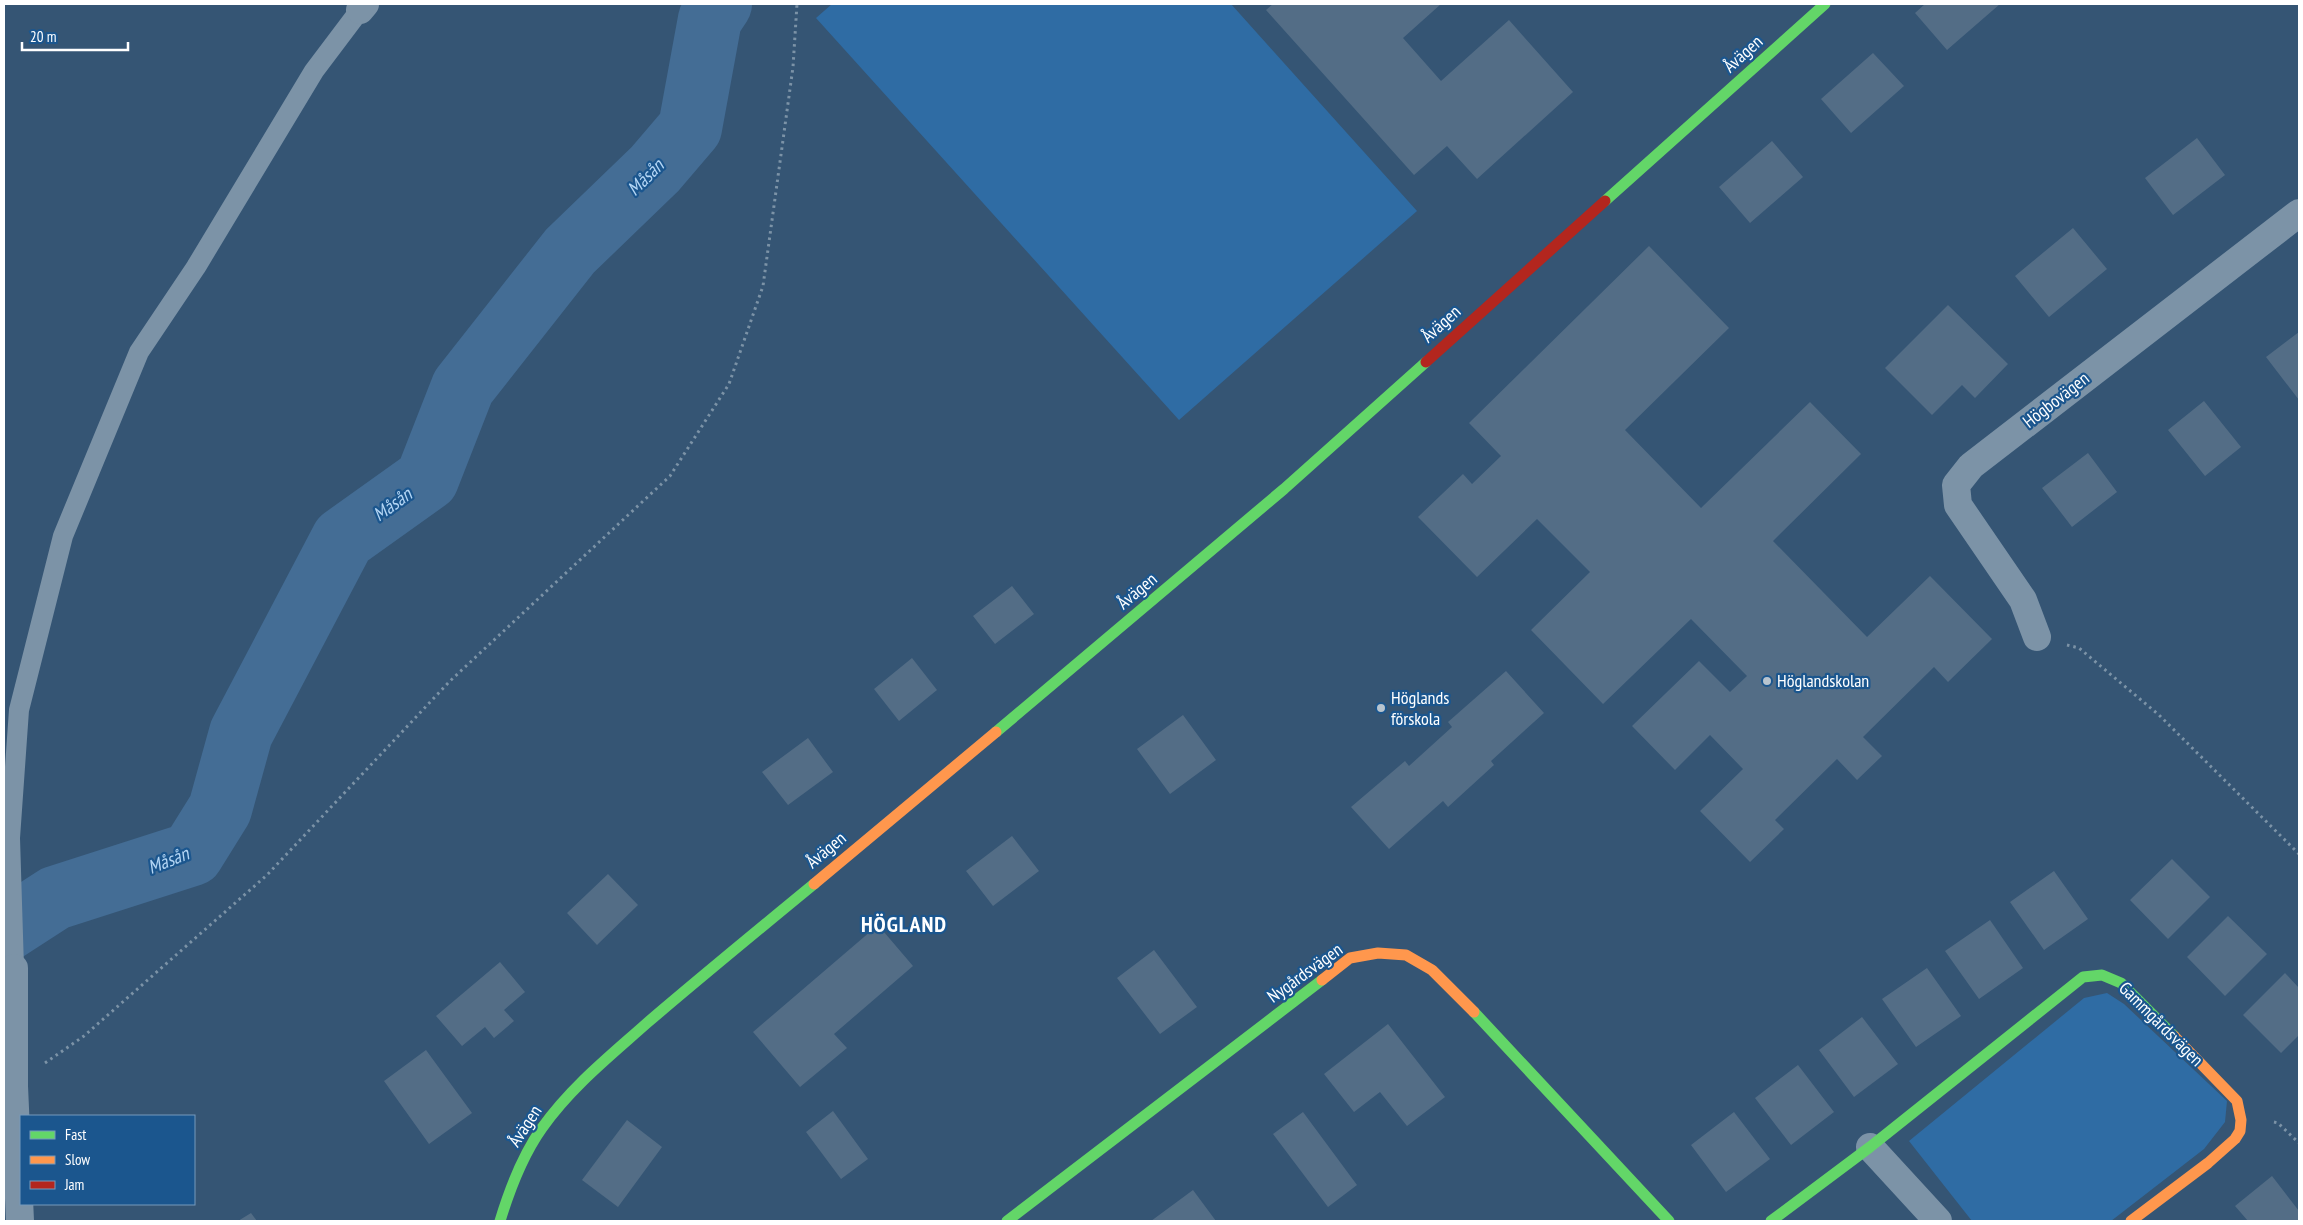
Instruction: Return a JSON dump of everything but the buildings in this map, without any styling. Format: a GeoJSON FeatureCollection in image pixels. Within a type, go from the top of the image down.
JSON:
{"type":"FeatureCollection","features":[{"type":"Feature","properties":{"kind":"street","name":"Åvägen"},"geometry":{"type":"LineString","coordinates":[[500,1221],[513,1180],[541,1128],[580,1081],[846,855],[1172,586],[1269,502],[1825,4]]}},
{"type":"Feature","properties":{"kind":"street","name":"Högbovägen"},"geometry":{"type":"LineString","coordinates":[[2037,637],[2023,600],[1958,505],[1956,485],[1971,466],[2299,213]]}},
{"type":"Feature","properties":{"kind":"street","name":"Nygårdsvägen"},"geometry":{"type":"LineString","coordinates":[[1007,1221],[1350,958],[1373,952],[1398,954],[1422,962],[1447,983],[1670,1221]]}},
{"type":"Feature","properties":{"kind":"street"},"geometry":{"type":"LineString","coordinates":[[14,968],[14,1086],[20,1221]]}},
{"type":"Feature","properties":{"kind":"street","name":"Gammgårdsvägen"},"geometry":{"type":"LineString","coordinates":[[1771,1221],[1870,1146],[2083,977],[2101,974],[2112,976],[2128,987],[2237,1101],[2242,1116],[2240,1133],[2226,1148],[2131,1221]]}},
{"type":"Feature","properties":{"kind":"street"},"geometry":{"type":"LineString","coordinates":[[1870,1146],[1938,1221]]}},
{"type":"Feature","properties":{"kind":"lane"},"geometry":{"type":"LineString","coordinates":[[14,968],[10,838],[19,710],[63,536],[138,352],[196,267],[314,71],[362,7]]}},
{"type":"Feature","properties":{"kind":"path"},"geometry":{"type":"LineString","coordinates":[[14,1086],[84,1036],[266,875],[450,682],[670,476],[730,384],[763,286],[793,67],[797,4]]}},
{"type":"Feature","properties":{"kind":"path"},"geometry":{"type":"LineString","coordinates":[[2037,637],[2079,648],[2159,715],[2299,854]]}},
{"type":"Feature","properties":{"kind":"shaded area"},"geometry":{"type":"Polygon","coordinates":[[[832,4],[1231,4],[1417,211],[1179,420],[816,18],[832,4]]]}},
{"type":"Feature","properties":{"kind":"shaded area"},"geometry":{"type":"Polygon","coordinates":[[[2107,993],[2124,1004],[2227,1101],[2225,1122],[2204,1149],[2111,1221],[1972,1221],[1909,1141],[2084,998],[2107,993]]]}},
{"type":"Feature","properties":{"kind":"waterway","name":"Måsån"},"geometry":{"type":"LineString","coordinates":[[4,931],[55,898],[192,854],[220,809],[241,733],[343,539],[427,479],[463,387],[570,251],[655,169],[690,128],[710,19],[720,4]]}},
{"type":"Feature","properties":{"kind":"traffic: fast"},"geometry":{"type":"LineString","coordinates":[[1605,201],[1825,4]]}},
{"type":"Feature","properties":{"kind":"traffic: fast"},"geometry":{"type":"LineString","coordinates":[[996,732],[1284,489],[1426,362]]}},
{"type":"Feature","properties":{"kind":"traffic: fast"},"geometry":{"type":"LineString","coordinates":[[500,1221],[512,1184],[528,1150],[542,1128],[565,1099],[647,1023],[814,884]]}},
{"type":"Feature","properties":{"kind":"traffic: fast"},"geometry":{"type":"LineString","coordinates":[[1771,1221],[1870,1147],[2083,977],[2102,975],[2121,983],[2174,1036]]}},
{"type":"Feature","properties":{"kind":"traffic: fast"},"geometry":{"type":"LineString","coordinates":[[1007,1221],[1322,980]]}},
{"type":"Feature","properties":{"kind":"traffic: fast"},"geometry":{"type":"LineString","coordinates":[[1474,1012],[1669,1221]]}},
{"type":"Feature","properties":{"kind":"traffic: slow"},"geometry":{"type":"LineString","coordinates":[[814,884],[996,732]]}},
{"type":"Feature","properties":{"kind":"traffic: slow"},"geometry":{"type":"LineString","coordinates":[[1322,980],[1350,958],[1378,953],[1406,955],[1432,970],[1474,1012]]}},
{"type":"Feature","properties":{"kind":"traffic: slow"},"geometry":{"type":"LineString","coordinates":[[2131,1221],[2208,1163],[2235,1139],[2240,1131],[2241,1120],[2237,1101],[2174,1036]]}},
{"type":"Feature","properties":{"kind":"traffic: jam"},"geometry":{"type":"LineString","coordinates":[[1426,362],[1605,201]]}},
{"type":"Feature","properties":{"kind":"place","name":"Höglandskolan"},"geometry":{"type":"Point","coordinates":[1767,681]}},
{"type":"Feature","properties":{"kind":"place","name":"Höglands förskola"},"geometry":{"type":"Point","coordinates":[1381,708]}},
{"type":"Feature","properties":{"kind":"district","name":"HÖGLAND"},"geometry":{"type":"Point","coordinates":[904,924]}}]}
